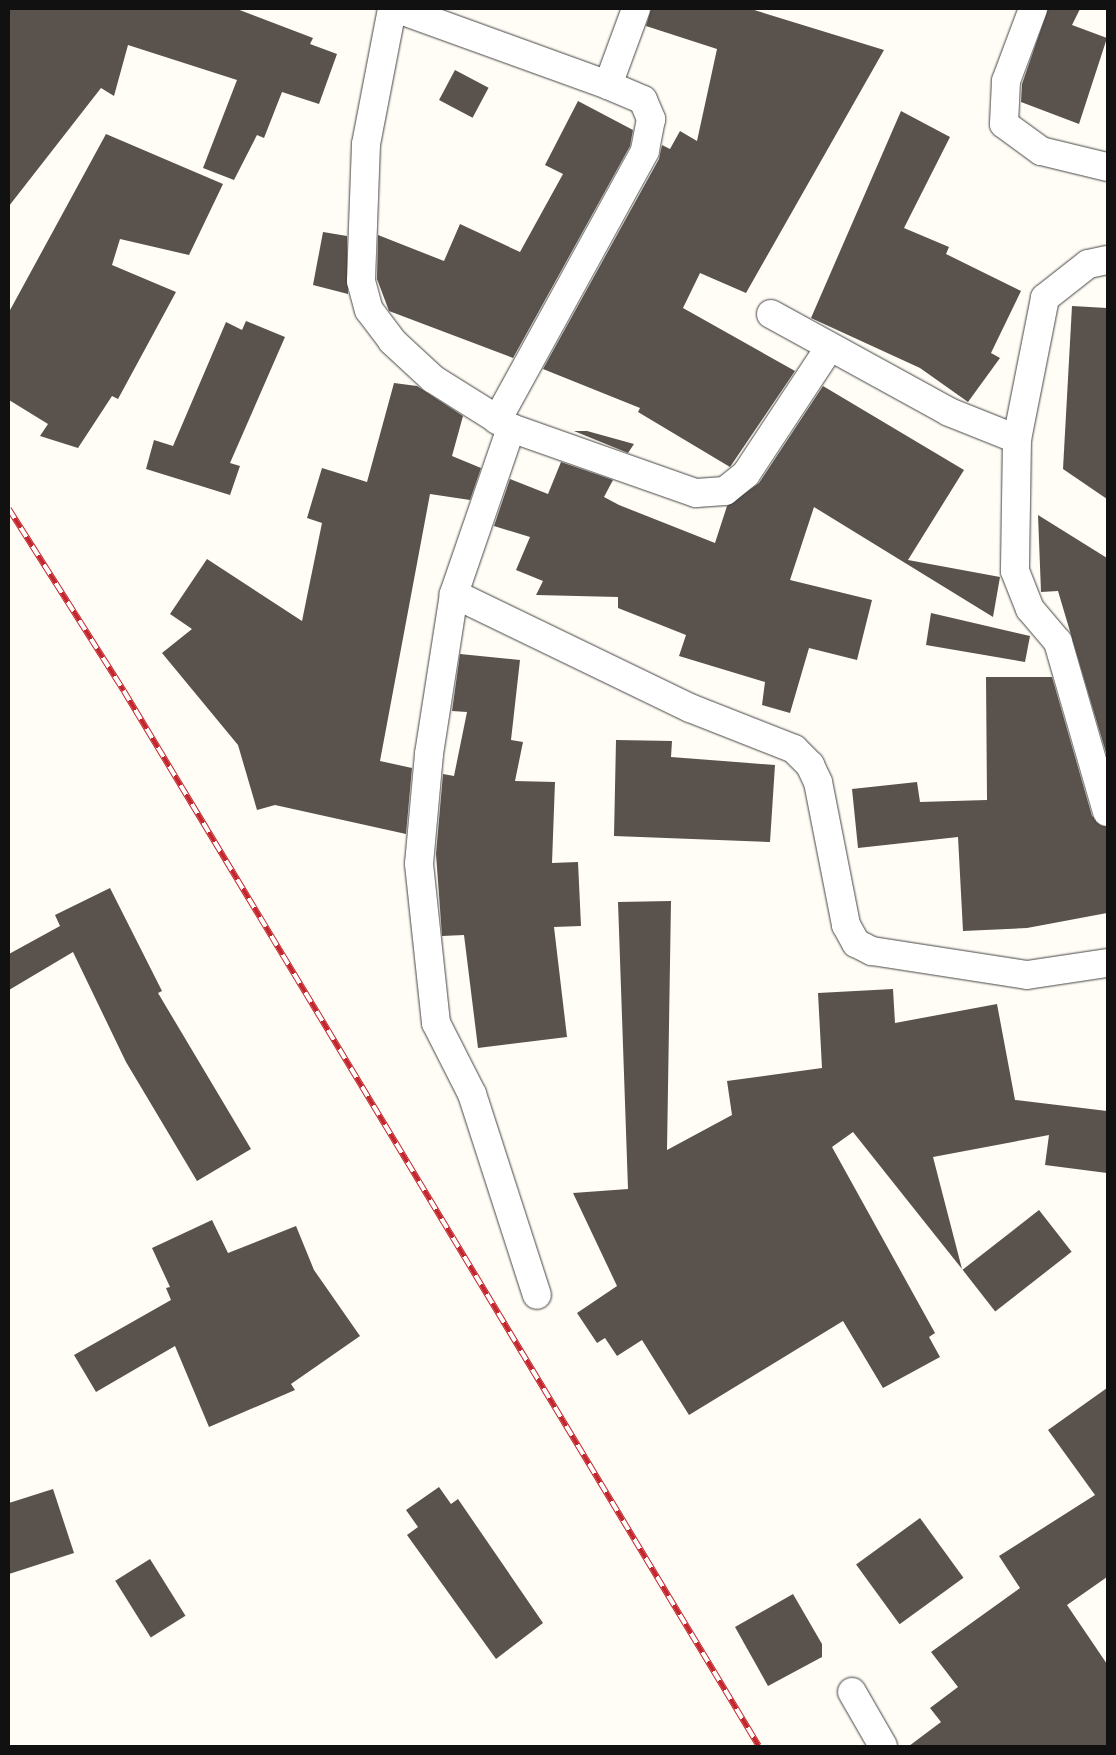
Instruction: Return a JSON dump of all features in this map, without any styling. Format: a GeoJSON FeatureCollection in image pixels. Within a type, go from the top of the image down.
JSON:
{"type":"FeatureCollection","features":[{"type":"Feature","properties":{"kind":"street"},"geometry":{"type":"LineString","coordinates":[[392,9],[366,144],[361,281],[369,310],[392,341],[433,379],[504,424],[696,493],[725,492],[746,474],[830,348]]}},
{"type":"Feature","properties":{"kind":"street"},"geometry":{"type":"LineString","coordinates":[[398,9],[608,85],[643,100],[650,119],[646,151],[504,424],[454,594],[430,754],[419,864],[431,993],[436,1023],[472,1094],[537,1295]]}},
{"type":"Feature","properties":{"kind":"street"},"geometry":{"type":"LineString","coordinates":[[608,85],[636,9]]}},
{"type":"Feature","properties":{"kind":"street"},"geometry":{"type":"LineString","coordinates":[[1033,9],[1006,81],[1004,124],[1041,151],[1107,167]]}},
{"type":"Feature","properties":{"kind":"street"},"geometry":{"type":"LineString","coordinates":[[1107,260],[1088,264],[1045,298],[1017,440],[1015,571],[1030,609],[1058,642],[1107,812]]}},
{"type":"Feature","properties":{"kind":"street"},"geometry":{"type":"LineString","coordinates":[[770,314],[949,412],[1017,440]]}},
{"type":"Feature","properties":{"kind":"street"},"geometry":{"type":"LineString","coordinates":[[454,594],[690,708],[794,749],[810,765],[818,782],[846,925],[856,943],[872,951],[1027,975],[1107,963]]}},
{"type":"Feature","properties":{"kind":"street"},"geometry":{"type":"LineString","coordinates":[[852,1692],[883,1746]]}},
{"type":"Feature","properties":{"kind":"building"},"geometry":{"type":"Polygon","coordinates":[[[9,9],[237,9],[313,38],[310,44],[337,54],[319,104],[282,92],[264,138],[257,135],[234,180],[203,168],[237,80],[128,45],[114,96],[101,88],[9,206],[9,9]]]}},
{"type":"Feature","properties":{"kind":"building"},"geometry":{"type":"Polygon","coordinates":[[[651,9],[751,9],[884,50],[746,293],[700,273],[683,308],[795,371],[730,467],[638,412],[640,408],[543,369],[659,159],[662,145],[670,149],[680,131],[697,141],[717,49],[646,26],[651,9]]]}},
{"type":"Feature","properties":{"kind":"building"},"geometry":{"type":"Polygon","coordinates":[[[1048,9],[1080,9],[1072,25],[1107,38],[1079,124],[1021,102],[1022,84],[1048,9]]]}},
{"type":"Feature","properties":{"kind":"building"},"geometry":{"type":"Polygon","coordinates":[[[455,70],[489,88],[473,118],[439,100],[455,70]]]}},
{"type":"Feature","properties":{"kind":"building"},"geometry":{"type":"Polygon","coordinates":[[[578,101],[633,130],[630,146],[513,358],[389,311],[377,279],[378,235],[444,261],[460,224],[520,252],[563,174],[545,165],[578,101]]]}},
{"type":"Feature","properties":{"kind":"building"},"geometry":{"type":"Polygon","coordinates":[[[901,111],[950,137],[904,228],[949,247],[946,254],[1021,291],[991,353],[1000,358],[968,402],[920,368],[811,318],[901,111]]]}},
{"type":"Feature","properties":{"kind":"building"},"geometry":{"type":"Polygon","coordinates":[[[106,134],[223,184],[189,255],[120,239],[112,265],[176,292],[118,399],[112,396],[78,448],[40,436],[48,424],[9,400],[9,312],[106,134]]]}},
{"type":"Feature","properties":{"kind":"building"},"geometry":{"type":"Polygon","coordinates":[[[323,232],[347,236],[348,294],[313,285],[323,232]]]}},
{"type":"Feature","properties":{"kind":"building"},"geometry":{"type":"Polygon","coordinates":[[[1072,306],[1107,308],[1107,499],[1063,469],[1072,306]]]}},
{"type":"Feature","properties":{"kind":"building"},"geometry":{"type":"Polygon","coordinates":[[[246,321],[285,337],[230,463],[240,466],[230,495],[146,469],[154,440],[173,446],[226,322],[242,330],[246,321]]]}},
{"type":"Feature","properties":{"kind":"building"},"geometry":{"type":"Polygon","coordinates":[[[394,383],[417,386],[463,416],[452,456],[481,468],[470,500],[430,494],[380,761],[412,768],[406,834],[275,805],[257,810],[238,745],[162,653],[192,629],[170,614],[207,559],[302,621],[322,523],[307,518],[322,468],[367,482],[394,383]]]}},
{"type":"Feature","properties":{"kind":"building"},"geometry":{"type":"Polygon","coordinates":[[[823,386],[964,470],[908,560],[1000,577],[993,617],[814,507],[790,580],[872,600],[857,660],[809,648],[790,713],[762,705],[765,682],[679,656],[686,635],[618,608],[618,597],[536,595],[543,581],[516,570],[530,537],[494,526],[510,479],[548,494],[561,462],[613,480],[604,497],[619,505],[715,543],[727,506],[759,483],[823,386]]]}},
{"type":"Feature","properties":{"kind":"building"},"geometry":{"type":"Polygon","coordinates":[[[574,431],[587,431],[634,444],[628,453],[574,431]]]}},
{"type":"Feature","properties":{"kind":"building"},"geometry":{"type":"Polygon","coordinates":[[[1038,515],[1107,558],[1107,756],[1058,591],[1041,592],[1038,515]]]}},
{"type":"Feature","properties":{"kind":"building"},"geometry":{"type":"Polygon","coordinates":[[[931,613],[1030,636],[1025,662],[926,645],[931,613]]]}},
{"type":"Feature","properties":{"kind":"building"},"geometry":{"type":"Polygon","coordinates":[[[460,654],[520,660],[511,740],[523,742],[515,781],[555,782],[552,863],[578,862],[581,926],[554,927],[567,1037],[478,1048],[464,935],[442,936],[436,854],[443,774],[454,776],[467,712],[452,711],[460,654]]]}},
{"type":"Feature","properties":{"kind":"building"},"geometry":{"type":"Polygon","coordinates":[[[986,677],[1052,677],[1092,816],[1107,827],[1107,913],[1027,928],[963,931],[958,837],[858,848],[852,789],[917,782],[920,802],[987,800],[986,677]]]}},
{"type":"Feature","properties":{"kind":"building"},"geometry":{"type":"Polygon","coordinates":[[[616,740],[672,741],[671,757],[775,765],[770,842],[614,836],[616,740]]]}},
{"type":"Feature","properties":{"kind":"building"},"geometry":{"type":"Polygon","coordinates":[[[110,888],[162,991],[158,993],[251,1149],[197,1181],[126,1062],[73,952],[9,990],[9,954],[60,926],[55,915],[110,888]]]}},
{"type":"Feature","properties":{"kind":"building"},"geometry":{"type":"Polygon","coordinates":[[[671,901],[667,1150],[732,1115],[727,1081],[822,1068],[818,993],[893,989],[895,1023],[997,1004],[1015,1100],[1107,1111],[1107,1173],[1045,1165],[1049,1135],[933,1157],[962,1269],[853,1132],[832,1147],[935,1333],[929,1337],[940,1357],[883,1388],[843,1321],[689,1415],[642,1340],[617,1356],[605,1338],[597,1343],[577,1313],[617,1286],[573,1193],[628,1189],[618,902],[671,901]]]}},
{"type":"Feature","properties":{"kind":"building"},"geometry":{"type":"Polygon","coordinates":[[[1039,1210],[1072,1252],[995,1311],[963,1270],[1039,1210]]]}},
{"type":"Feature","properties":{"kind":"building"},"geometry":{"type":"Polygon","coordinates":[[[212,1220],[228,1253],[296,1226],[314,1270],[360,1336],[291,1384],[295,1390],[209,1427],[175,1346],[96,1392],[74,1355],[171,1300],[166,1288],[170,1287],[152,1248],[212,1220]]]}},
{"type":"Feature","properties":{"kind":"building"},"geometry":{"type":"Polygon","coordinates":[[[1107,1388],[1107,1577],[1067,1605],[1107,1664],[1107,1746],[909,1746],[941,1722],[930,1708],[958,1687],[931,1652],[1020,1588],[999,1556],[1095,1495],[1048,1430],[1107,1388]]]}},
{"type":"Feature","properties":{"kind":"building"},"geometry":{"type":"Polygon","coordinates":[[[439,1487],[451,1504],[458,1499],[543,1623],[496,1659],[407,1535],[418,1527],[406,1510],[439,1487]]]}},
{"type":"Feature","properties":{"kind":"building"},"geometry":{"type":"Polygon","coordinates":[[[53,1489],[74,1553],[9,1574],[9,1503],[53,1489]]]}},
{"type":"Feature","properties":{"kind":"building"},"geometry":{"type":"Polygon","coordinates":[[[920,1518],[963,1578],[900,1624],[856,1564],[920,1518]]]}},
{"type":"Feature","properties":{"kind":"building"},"geometry":{"type":"Polygon","coordinates":[[[150,1559],[186,1616],[151,1638],[115,1581],[150,1559]]]}},
{"type":"Feature","properties":{"kind":"building"},"geometry":{"type":"Polygon","coordinates":[[[793,1594],[822,1644],[822,1657],[768,1686],[735,1627],[793,1594]]]}},
{"type":"Feature","properties":{"kind":"railway"},"geometry":{"type":"LineString","coordinates":[[9,509],[124,691],[759,1746]]}}]}
